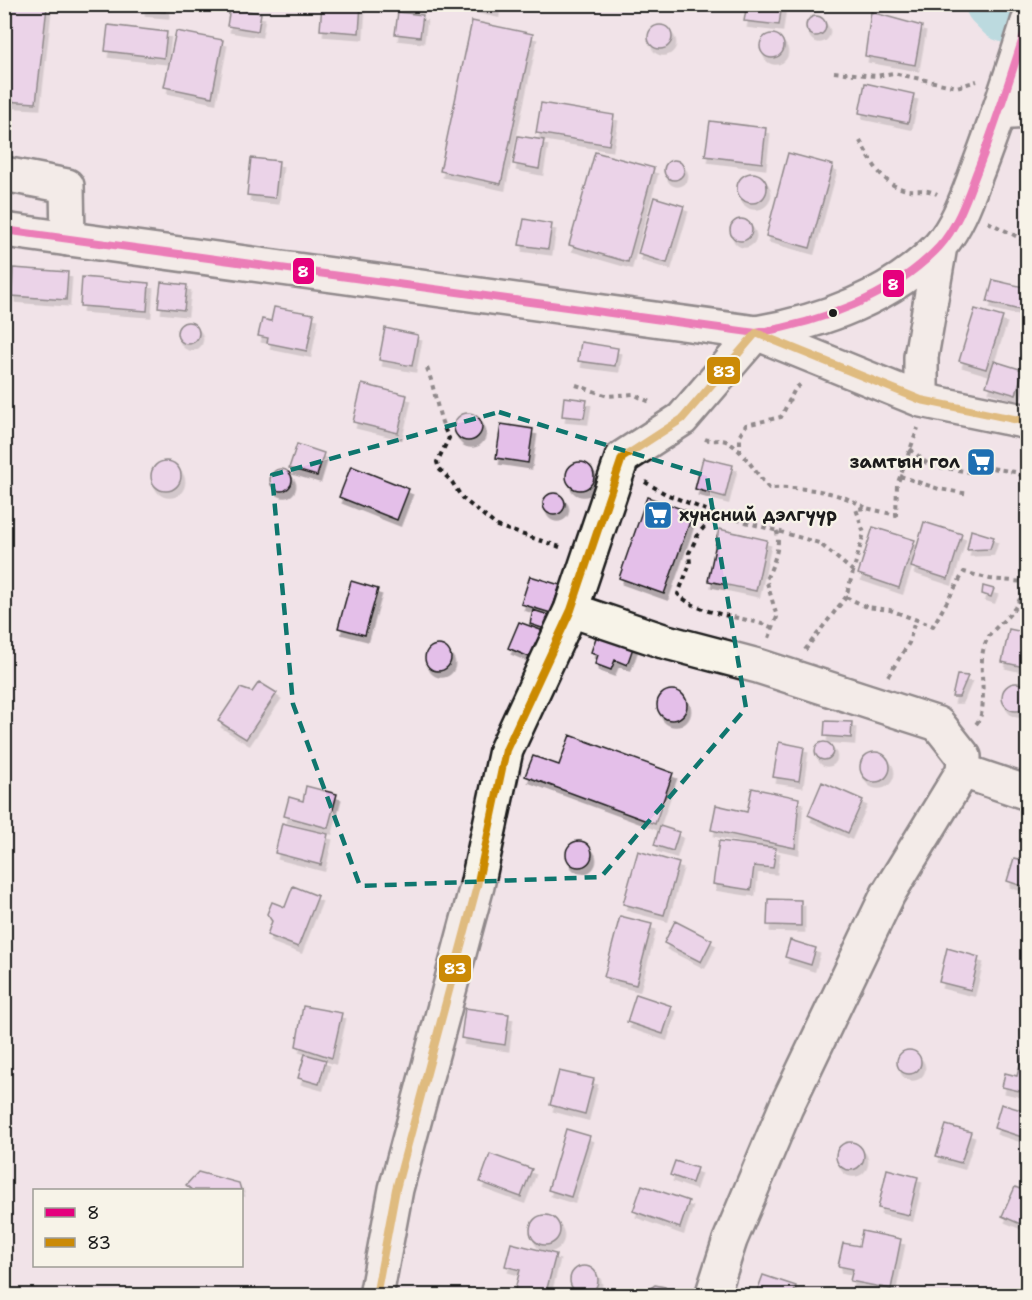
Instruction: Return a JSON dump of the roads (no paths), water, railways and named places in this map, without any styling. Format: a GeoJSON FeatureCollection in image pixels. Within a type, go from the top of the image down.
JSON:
{"type":"FeatureCollection","features":[{"type":"Feature","properties":{"kind":"street"},"geometry":{"type":"LineString","coordinates":[[376,1296],[396,1189],[477,886],[506,750],[571,610],[622,458],[681,419],[756,333],[822,318],[860,303],[906,274],[940,246],[1013,112],[1014,66],[1028,22]]}},
{"type":"Feature","properties":{"kind":"street"},"geometry":{"type":"LineString","coordinates":[[4,174],[67,186],[68,239]]}},
{"type":"Feature","properties":{"kind":"street"},"geometry":{"type":"LineString","coordinates":[[4,230],[756,333],[825,363],[925,401],[1028,422]]}},
{"type":"Feature","properties":{"kind":"street"},"geometry":{"type":"LineString","coordinates":[[925,401],[921,357],[940,246]]}},
{"type":"Feature","properties":{"kind":"street"},"geometry":{"type":"LineString","coordinates":[[571,610],[663,641],[778,672],[938,724],[958,757],[1028,793]]}},
{"type":"Feature","properties":{"kind":"street"},"geometry":{"type":"LineString","coordinates":[[712,1296],[730,1240],[786,1107],[888,894],[958,757]]}},
{"type":"Feature","properties":{"kind":"waterway"},"geometry":{"type":"LineString","coordinates":[[990,4],[1002,16],[1028,26]]}},
{"type":"Feature","properties":{"kind":"place","name":"замтын гол"},"geometry":{"type":"Point","coordinates":[981,462]}},
{"type":"Feature","properties":{"kind":"place","name":"хүнсний дэлгүүр"},"geometry":{"type":"Point","coordinates":[658,515]}}]}
